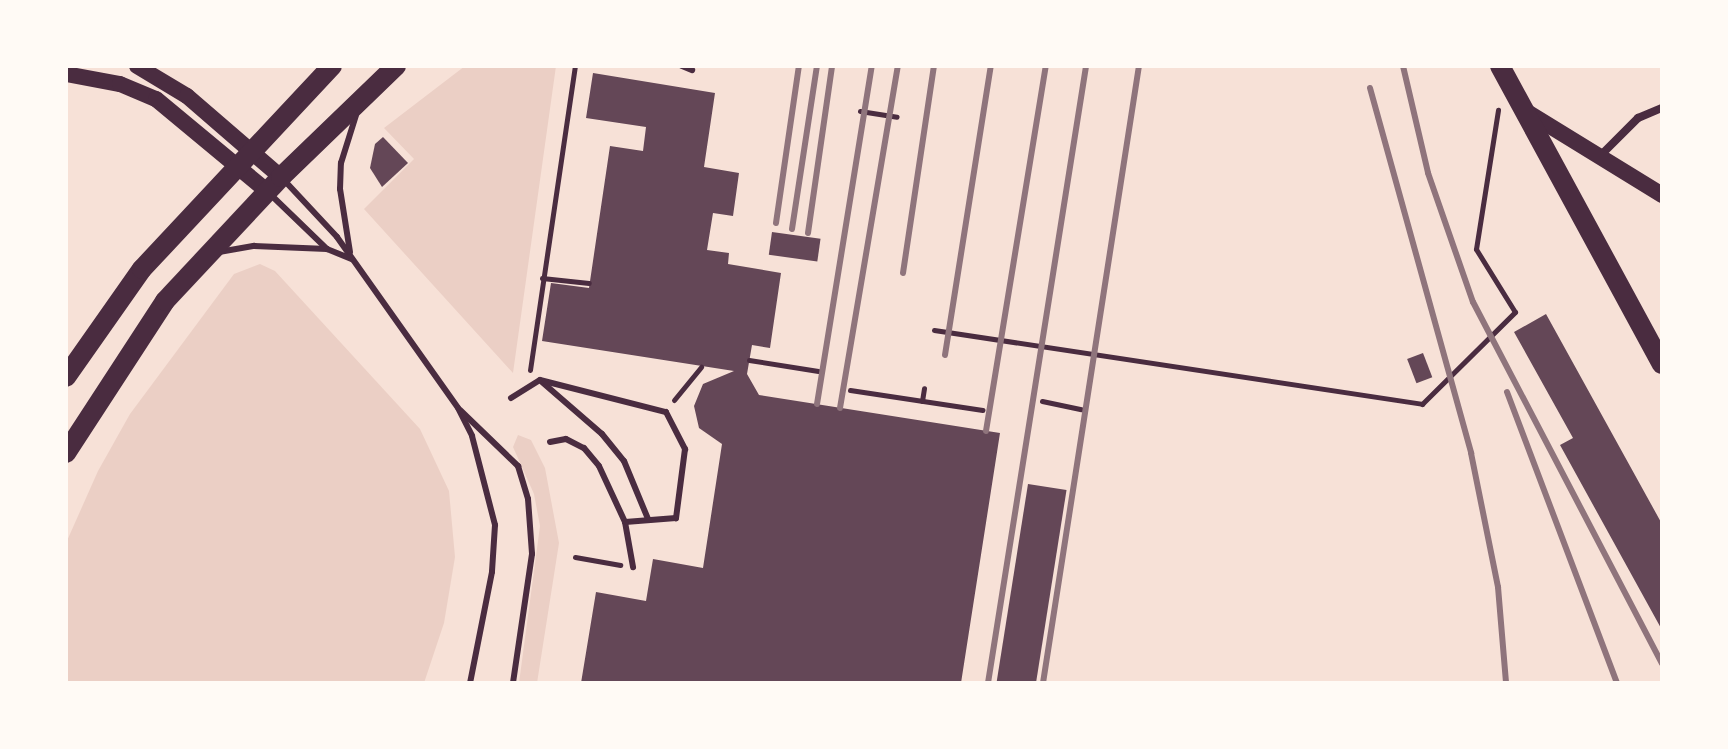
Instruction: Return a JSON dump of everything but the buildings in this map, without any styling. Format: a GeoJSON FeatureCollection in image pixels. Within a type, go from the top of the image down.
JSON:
{"type":"FeatureCollection","features":[{"type":"Feature","properties":{"kind":"main road"},"geometry":{"type":"LineString","coordinates":[[137,66],[187,96],[274,185]]}},
{"type":"Feature","properties":{"kind":"main road"},"geometry":{"type":"LineString","coordinates":[[66,377],[142,269],[243,156],[332,66]]}},
{"type":"Feature","properties":{"kind":"main road"},"geometry":{"type":"LineString","coordinates":[[66,453],[165,301],[274,185],[396,66]]}},
{"type":"Feature","properties":{"kind":"main road"},"geometry":{"type":"LineString","coordinates":[[1502,70],[1662,364]]}},
{"type":"Feature","properties":{"kind":"main road"},"geometry":{"type":"LineString","coordinates":[[66,74],[120,84],[156,99],[243,156]]}},
{"type":"Feature","properties":{"kind":"main road"},"geometry":{"type":"LineString","coordinates":[[1524,110],[1662,195]]}},
{"type":"Feature","properties":{"kind":"street"},"geometry":{"type":"LineString","coordinates":[[1599,157],[1638,118],[1662,108]]}},
{"type":"Feature","properties":{"kind":"lane"},"geometry":{"type":"LineString","coordinates":[[682,66],[692,70]]}},
{"type":"Feature","properties":{"kind":"lane"},"geometry":{"type":"LineString","coordinates":[[352,259],[343,215],[341,163],[369,91]]}},
{"type":"Feature","properties":{"kind":"lane"},"geometry":{"type":"LineString","coordinates":[[274,185],[327,249]]}},
{"type":"Feature","properties":{"kind":"lane"},"geometry":{"type":"LineString","coordinates":[[274,185],[352,259],[458,408],[518,466],[528,499],[532,554],[513,683]]}},
{"type":"Feature","properties":{"kind":"lane"},"geometry":{"type":"LineString","coordinates":[[210,254],[254,246],[327,249],[352,259]]}},
{"type":"Feature","properties":{"kind":"lane"},"geometry":{"type":"LineString","coordinates":[[540,380],[602,434],[624,461],[648,519]]}},
{"type":"Feature","properties":{"kind":"lane"},"geometry":{"type":"LineString","coordinates":[[511,398],[529,383],[540,380],[666,412],[685,449],[676,518],[625,522]]}},
{"type":"Feature","properties":{"kind":"lane"},"geometry":{"type":"LineString","coordinates":[[458,408],[486,477],[495,525],[492,572],[470,683]]}},
{"type":"Feature","properties":{"kind":"lane"},"geometry":{"type":"LineString","coordinates":[[550,442],[566,439],[584,448],[615,493],[625,522],[633,567]]}},
{"type":"Feature","properties":{"kind":"path"},"geometry":{"type":"LineString","coordinates":[[529,383],[575,66]]}},
{"type":"Feature","properties":{"kind":"path"},"geometry":{"type":"LineString","coordinates":[[934,330],[1422,404],[1515,312],[1476,249],[1502,70]]}},
{"type":"Feature","properties":{"kind":"path"},"geometry":{"type":"LineString","coordinates":[[860,111],[897,117]]}},
{"type":"Feature","properties":{"kind":"path"},"geometry":{"type":"LineString","coordinates":[[542,278],[589,283]]}},
{"type":"Feature","properties":{"kind":"path"},"geometry":{"type":"LineString","coordinates":[[749,360],[818,371]]}},
{"type":"Feature","properties":{"kind":"path"},"geometry":{"type":"LineString","coordinates":[[666,412],[701,367]]}},
{"type":"Feature","properties":{"kind":"path"},"geometry":{"type":"LineString","coordinates":[[922,401],[924,388]]}},
{"type":"Feature","properties":{"kind":"path"},"geometry":{"type":"LineString","coordinates":[[850,390],[983,410]]}},
{"type":"Feature","properties":{"kind":"path"},"geometry":{"type":"LineString","coordinates":[[1042,401],[1081,409]]}},
{"type":"Feature","properties":{"kind":"path"},"geometry":{"type":"LineString","coordinates":[[575,557],[633,567]]}},
{"type":"Feature","properties":{"kind":"shaded area"},"geometry":{"type":"Polygon","coordinates":[[[465,66],[556,66],[513,373],[364,209],[414,159],[384,128],[465,66]]]}},
{"type":"Feature","properties":{"kind":"shaded area"},"geometry":{"type":"Polygon","coordinates":[[[260,264],[275,271],[420,429],[449,491],[455,557],[444,623],[424,683],[66,683],[66,543],[98,471],[130,414],[234,274],[260,264]]]}},
{"type":"Feature","properties":{"kind":"shaded area"},"geometry":{"type":"Polygon","coordinates":[[[518,435],[531,440],[545,468],[559,543],[537,683],[519,683],[540,526],[534,494],[513,447],[518,435]]]}},
{"type":"Feature","properties":{"kind":"railway"},"geometry":{"type":"LineString","coordinates":[[776,223],[799,66]]}},
{"type":"Feature","properties":{"kind":"railway"},"geometry":{"type":"LineString","coordinates":[[792,229],[817,66]]}},
{"type":"Feature","properties":{"kind":"railway"},"geometry":{"type":"LineString","coordinates":[[808,233],[832,66]]}},
{"type":"Feature","properties":{"kind":"railway"},"geometry":{"type":"LineString","coordinates":[[817,404],[872,66]]}},
{"type":"Feature","properties":{"kind":"railway"},"geometry":{"type":"LineString","coordinates":[[840,408],[898,66]]}},
{"type":"Feature","properties":{"kind":"railway"},"geometry":{"type":"LineString","coordinates":[[903,273],[934,66]]}},
{"type":"Feature","properties":{"kind":"railway"},"geometry":{"type":"LineString","coordinates":[[945,355],[991,66]]}},
{"type":"Feature","properties":{"kind":"railway"},"geometry":{"type":"LineString","coordinates":[[986,431],[1046,66]]}},
{"type":"Feature","properties":{"kind":"railway"},"geometry":{"type":"LineString","coordinates":[[988,683],[1086,66]]}},
{"type":"Feature","properties":{"kind":"railway"},"geometry":{"type":"LineString","coordinates":[[1043,683],[1139,66]]}},
{"type":"Feature","properties":{"kind":"railway"},"geometry":{"type":"LineString","coordinates":[[1403,66],[1428,173],[1473,302],[1662,664]]}},
{"type":"Feature","properties":{"kind":"railway"},"geometry":{"type":"LineString","coordinates":[[1370,88],[1471,453],[1498,587],[1506,683]]}},
{"type":"Feature","properties":{"kind":"railway"},"geometry":{"type":"LineString","coordinates":[[1507,392],[1617,683]]}}]}
